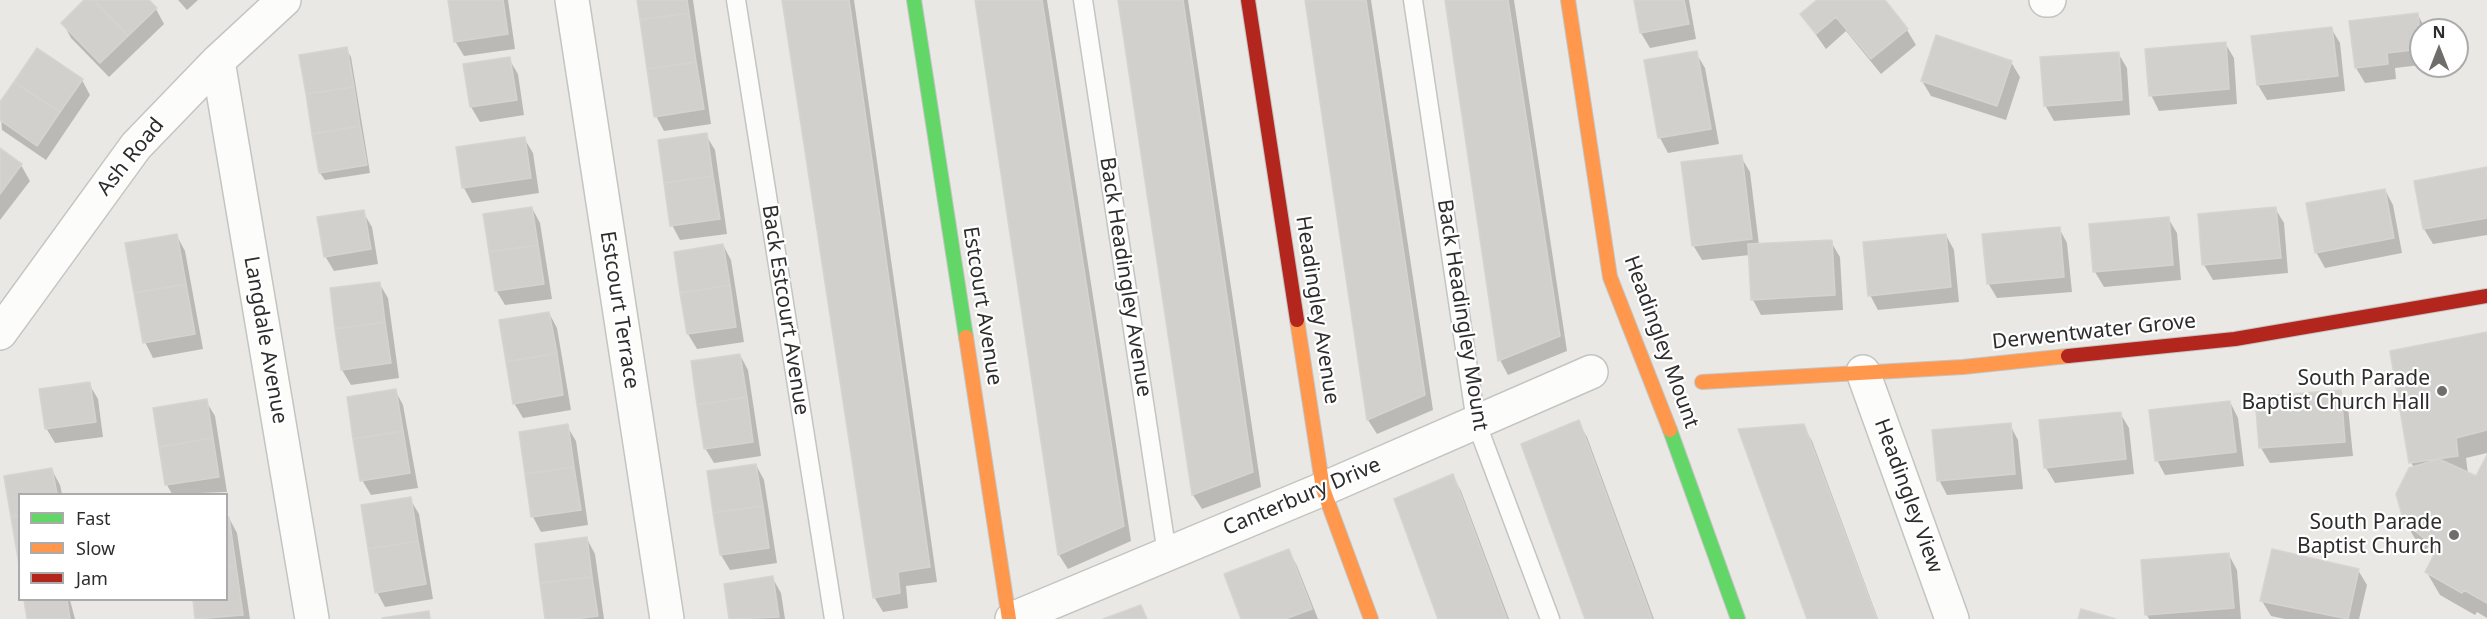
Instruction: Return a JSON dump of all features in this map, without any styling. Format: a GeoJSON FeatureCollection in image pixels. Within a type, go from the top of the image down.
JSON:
{"type":"FeatureCollection","features":[{"type":"Feature","properties":{"kind":"street","name":"Ash Road"},"geometry":{"type":"LineString","coordinates":[[0,333],[136,146],[218,61],[284,0]]}},
{"type":"Feature","properties":{"kind":"street","name":"Estcourt Terrace"},"geometry":{"type":"LineString","coordinates":[[572,0],[667,619]]}},
{"type":"Feature","properties":{"kind":"street","name":"Estcourt Avenue"},"geometry":{"type":"LineString","coordinates":[[914,0],[1010,619]]}},
{"type":"Feature","properties":{"kind":"street","name":"Headingley Avenue"},"geometry":{"type":"LineString","coordinates":[[1248,0],[1323,489],[1371,619]]}},
{"type":"Feature","properties":{"kind":"street","name":"Headingley Mount"},"geometry":{"type":"LineString","coordinates":[[1568,0],[1610,277],[1653,385],[1738,619]]}},
{"type":"Feature","properties":{"kind":"street","name":"Langdale Avenue"},"geometry":{"type":"LineString","coordinates":[[218,61],[312,619]]}},
{"type":"Feature","properties":{"kind":"street","name":"Derwentwater Grove"},"geometry":{"type":"LineString","coordinates":[[1702,382],[1963,367],[2235,339],[2487,296]]}},
{"type":"Feature","properties":{"kind":"street","name":"Canterbury Drive"},"geometry":{"type":"LineString","coordinates":[[1010,619],[1323,489],[1591,372]]}},
{"type":"Feature","properties":{"kind":"street","name":"Headingley View"},"geometry":{"type":"LineString","coordinates":[[1863,372],[1952,619]]}},
{"type":"Feature","properties":{"kind":"lane","name":"Back Estcourt Avenue"},"geometry":{"type":"LineString","coordinates":[[736,0],[834,619]]}},
{"type":"Feature","properties":{"kind":"lane","name":"Back Headingley Avenue"},"geometry":{"type":"LineString","coordinates":[[1083,0],[1167,554]]}},
{"type":"Feature","properties":{"kind":"lane","name":"Back Headingley Mount"},"geometry":{"type":"LineString","coordinates":[[1413,0],[1476,422],[1550,619]]}},
{"type":"Feature","properties":{"kind":"building"},"geometry":{"type":"Polygon","coordinates":[[[84,0],[94,0],[128,36],[100,63],[61,23],[84,0]]]}},
{"type":"Feature","properties":{"kind":"building"},"geometry":{"type":"Polygon","coordinates":[[[94,0],[149,0],[157,8],[128,36],[94,0]]]}},
{"type":"Feature","properties":{"kind":"building"},"geometry":{"type":"Polygon","coordinates":[[[448,0],[503,0],[508,34],[454,42],[448,0]]]}},
{"type":"Feature","properties":{"kind":"building"},"geometry":{"type":"Polygon","coordinates":[[[637,0],[687,0],[689,13],[640,20],[637,0]]]}},
{"type":"Feature","properties":{"kind":"building"},"geometry":{"type":"Polygon","coordinates":[[[782,0],[849,0],[930,567],[898,572],[900,593],[873,598],[782,0]]]}},
{"type":"Feature","properties":{"kind":"building"},"geometry":{"type":"Polygon","coordinates":[[[975,0],[1042,0],[1124,526],[1058,555],[975,0]]]}},
{"type":"Feature","properties":{"kind":"building"},"geometry":{"type":"Polygon","coordinates":[[[1118,0],[1183,0],[1253,472],[1192,495],[1118,0]]]}},
{"type":"Feature","properties":{"kind":"building"},"geometry":{"type":"Polygon","coordinates":[[[1305,0],[1366,0],[1425,395],[1367,420],[1305,0]]]}},
{"type":"Feature","properties":{"kind":"building"},"geometry":{"type":"Polygon","coordinates":[[[1445,0],[1508,0],[1560,336],[1498,361],[1445,0]]]}},
{"type":"Feature","properties":{"kind":"building"},"geometry":{"type":"Polygon","coordinates":[[[1634,0],[1684,0],[1689,24],[1640,33],[1634,0]]]}},
{"type":"Feature","properties":{"kind":"building"},"geometry":{"type":"Polygon","coordinates":[[[1817,0],[1885,0],[1908,29],[1871,59],[1836,17],[1816,34],[1800,14],[1817,0]]]}},
{"type":"Feature","properties":{"kind":"building"},"geometry":{"type":"Polygon","coordinates":[[[689,13],[696,62],[647,69],[640,20],[689,13]]]}},
{"type":"Feature","properties":{"kind":"building"},"geometry":{"type":"Polygon","coordinates":[[[2418,13],[2418,18],[2409,18],[2409,50],[2387,53],[2388,64],[2355,68],[2349,21],[2418,13]]]}},
{"type":"Feature","properties":{"kind":"building"},"geometry":{"type":"Polygon","coordinates":[[[2332,27],[2338,76],[2257,85],[2251,36],[2332,27]]]}},
{"type":"Feature","properties":{"kind":"building"},"geometry":{"type":"Polygon","coordinates":[[[1936,35],[2012,61],[1997,106],[1921,81],[1936,35]]]}},
{"type":"Feature","properties":{"kind":"building"},"geometry":{"type":"Polygon","coordinates":[[[2226,42],[2229,89],[2149,96],[2145,49],[2226,42]]]}},
{"type":"Feature","properties":{"kind":"building"},"geometry":{"type":"Polygon","coordinates":[[[347,47],[354,87],[306,94],[299,55],[347,47]]]}},
{"type":"Feature","properties":{"kind":"building"},"geometry":{"type":"Polygon","coordinates":[[[37,48],[83,79],[60,112],[14,82],[37,48]]]}},
{"type":"Feature","properties":{"kind":"building"},"geometry":{"type":"Polygon","coordinates":[[[1697,51],[1711,129],[1658,138],[1644,60],[1697,51]]]}},
{"type":"Feature","properties":{"kind":"building"},"geometry":{"type":"Polygon","coordinates":[[[2119,52],[2122,100],[2044,106],[2040,57],[2119,52]]]}},
{"type":"Feature","properties":{"kind":"building"},"geometry":{"type":"Polygon","coordinates":[[[510,57],[517,100],[470,107],[463,64],[510,57]]]}},
{"type":"Feature","properties":{"kind":"building"},"geometry":{"type":"Polygon","coordinates":[[[696,62],[704,109],[654,117],[647,69],[696,62]]]}},
{"type":"Feature","properties":{"kind":"building"},"geometry":{"type":"Polygon","coordinates":[[[14,82],[60,112],[37,146],[0,120],[0,102],[14,82]]]}},
{"type":"Feature","properties":{"kind":"building"},"geometry":{"type":"Polygon","coordinates":[[[354,87],[360,126],[312,134],[306,94],[354,87]]]}},
{"type":"Feature","properties":{"kind":"building"},"geometry":{"type":"Polygon","coordinates":[[[360,126],[367,165],[319,173],[312,134],[360,126]]]}},
{"type":"Feature","properties":{"kind":"building"},"geometry":{"type":"Polygon","coordinates":[[[707,133],[713,176],[664,183],[658,140],[707,133]]]}},
{"type":"Feature","properties":{"kind":"building"},"geometry":{"type":"Polygon","coordinates":[[[525,137],[531,178],[462,188],[456,147],[525,137]]]}},
{"type":"Feature","properties":{"kind":"building"},"geometry":{"type":"Polygon","coordinates":[[[0,148],[22,164],[0,194],[0,148]]]}},
{"type":"Feature","properties":{"kind":"building"},"geometry":{"type":"Polygon","coordinates":[[[1742,155],[1752,239],[1692,246],[1681,162],[1742,155]]]}},
{"type":"Feature","properties":{"kind":"building"},"geometry":{"type":"Polygon","coordinates":[[[2487,167],[2487,218],[2423,229],[2414,181],[2487,167]]]}},
{"type":"Feature","properties":{"kind":"building"},"geometry":{"type":"Polygon","coordinates":[[[713,176],[720,219],[670,226],[664,183],[713,176]]]}},
{"type":"Feature","properties":{"kind":"building"},"geometry":{"type":"Polygon","coordinates":[[[2385,189],[2394,238],[2315,253],[2306,203],[2385,189]]]}},
{"type":"Feature","properties":{"kind":"building"},"geometry":{"type":"Polygon","coordinates":[[[532,207],[538,245],[489,252],[483,214],[532,207]]]}},
{"type":"Feature","properties":{"kind":"building"},"geometry":{"type":"Polygon","coordinates":[[[2276,207],[2281,258],[2202,265],[2198,214],[2276,207]]]}},
{"type":"Feature","properties":{"kind":"building"},"geometry":{"type":"Polygon","coordinates":[[[364,210],[371,249],[324,257],[317,217],[364,210]]]}},
{"type":"Feature","properties":{"kind":"building"},"geometry":{"type":"Polygon","coordinates":[[[2169,217],[2173,265],[2093,272],[2089,224],[2169,217]]]}},
{"type":"Feature","properties":{"kind":"building"},"geometry":{"type":"Polygon","coordinates":[[[2060,227],[2064,277],[1987,284],[1982,234],[2060,227]]]}},
{"type":"Feature","properties":{"kind":"building"},"geometry":{"type":"Polygon","coordinates":[[[177,234],[186,284],[134,293],[125,243],[177,234]]]}},
{"type":"Feature","properties":{"kind":"building"},"geometry":{"type":"Polygon","coordinates":[[[1946,234],[1951,287],[1868,296],[1863,242],[1946,234]]]}},
{"type":"Feature","properties":{"kind":"building"},"geometry":{"type":"Polygon","coordinates":[[[1832,240],[1835,295],[1751,300],[1748,244],[1832,240]]]}},
{"type":"Feature","properties":{"kind":"building"},"geometry":{"type":"Polygon","coordinates":[[[723,244],[730,285],[680,293],[674,252],[723,244]]]}},
{"type":"Feature","properties":{"kind":"building"},"geometry":{"type":"Polygon","coordinates":[[[538,245],[544,284],[495,291],[489,252],[538,245]]]}},
{"type":"Feature","properties":{"kind":"building"},"geometry":{"type":"Polygon","coordinates":[[[380,282],[385,322],[335,329],[330,288],[380,282]]]}},
{"type":"Feature","properties":{"kind":"building"},"geometry":{"type":"Polygon","coordinates":[[[186,284],[195,334],[143,343],[134,293],[186,284]]]}},
{"type":"Feature","properties":{"kind":"building"},"geometry":{"type":"Polygon","coordinates":[[[730,285],[736,327],[687,334],[680,293],[730,285]]]}},
{"type":"Feature","properties":{"kind":"building"},"geometry":{"type":"Polygon","coordinates":[[[549,312],[557,353],[506,362],[499,320],[549,312]]]}},
{"type":"Feature","properties":{"kind":"building"},"geometry":{"type":"Polygon","coordinates":[[[385,322],[391,363],[341,370],[335,329],[385,322]]]}},
{"type":"Feature","properties":{"kind":"building","name":"South Parade Baptist Church Hall"},"geometry":{"type":"Polygon","coordinates":[[[2487,332],[2487,430],[2456,438],[2458,456],[2409,463],[2390,351],[2487,332]]]}},
{"type":"Feature","properties":{"kind":"building"},"geometry":{"type":"Polygon","coordinates":[[[557,353],[563,395],[513,404],[506,362],[557,353]]]}},
{"type":"Feature","properties":{"kind":"building"},"geometry":{"type":"Polygon","coordinates":[[[740,354],[747,397],[697,405],[691,361],[740,354]]]}},
{"type":"Feature","properties":{"kind":"building"},"geometry":{"type":"Polygon","coordinates":[[[90,382],[96,422],[45,429],[39,389],[90,382]]]}},
{"type":"Feature","properties":{"kind":"building"},"geometry":{"type":"Polygon","coordinates":[[[396,389],[403,431],[353,439],[347,397],[396,389]]]}},
{"type":"Feature","properties":{"kind":"building"},"geometry":{"type":"Polygon","coordinates":[[[2341,390],[2345,442],[2259,448],[2255,397],[2341,390]]]}},
{"type":"Feature","properties":{"kind":"building"},"geometry":{"type":"Polygon","coordinates":[[[747,397],[753,442],[704,449],[697,405],[747,397]]]}},
{"type":"Feature","properties":{"kind":"building"},"geometry":{"type":"Polygon","coordinates":[[[207,399],[213,438],[159,447],[153,408],[207,399]]]}},
{"type":"Feature","properties":{"kind":"building"},"geometry":{"type":"Polygon","coordinates":[[[2230,401],[2236,452],[2155,461],[2149,410],[2230,401]]]}},
{"type":"Feature","properties":{"kind":"building"},"geometry":{"type":"Polygon","coordinates":[[[2121,412],[2126,459],[2044,468],[2039,420],[2121,412]]]}},
{"type":"Feature","properties":{"kind":"building"},"geometry":{"type":"Polygon","coordinates":[[[1579,420],[1652,619],[1585,619],[1521,444],[1579,420]]]}},
{"type":"Feature","properties":{"kind":"building"},"geometry":{"type":"Polygon","coordinates":[[[2011,423],[2015,474],[1937,481],[1932,430],[2011,423]]]}},
{"type":"Feature","properties":{"kind":"building"},"geometry":{"type":"Polygon","coordinates":[[[568,424],[574,467],[525,474],[519,432],[568,424]]]}},
{"type":"Feature","properties":{"kind":"building"},"geometry":{"type":"Polygon","coordinates":[[[1804,424],[1877,619],[1807,619],[1738,429],[1804,424]]]}},
{"type":"Feature","properties":{"kind":"building"},"geometry":{"type":"Polygon","coordinates":[[[403,431],[410,473],[360,481],[353,439],[403,431]]]}},
{"type":"Feature","properties":{"kind":"building"},"geometry":{"type":"Polygon","coordinates":[[[213,438],[219,477],[165,485],[159,447],[213,438]]]}},
{"type":"Feature","properties":{"kind":"building","name":"South Parade Baptist Church"},"geometry":{"type":"Polygon","coordinates":[[[2487,455],[2487,603],[2464,590],[2462,593],[2425,572],[2437,549],[2404,522],[2396,494],[2409,468],[2439,459],[2476,476],[2487,455]]]}},
{"type":"Feature","properties":{"kind":"building"},"geometry":{"type":"Polygon","coordinates":[[[756,464],[763,506],[713,513],[707,471],[756,464]]]}},
{"type":"Feature","properties":{"kind":"building"},"geometry":{"type":"Polygon","coordinates":[[[574,467],[581,510],[531,517],[525,474],[574,467]]]}},
{"type":"Feature","properties":{"kind":"building"},"geometry":{"type":"Polygon","coordinates":[[[52,468],[57,493],[18,493],[18,515],[11,517],[4,476],[52,468]]]}},
{"type":"Feature","properties":{"kind":"building"},"geometry":{"type":"Polygon","coordinates":[[[1453,474],[1507,619],[1438,619],[1394,499],[1453,474]]]}},
{"type":"Feature","properties":{"kind":"building"},"geometry":{"type":"Polygon","coordinates":[[[411,497],[418,541],[368,549],[361,505],[411,497]]]}},
{"type":"Feature","properties":{"kind":"building"},"geometry":{"type":"Polygon","coordinates":[[[763,506],[769,548],[720,555],[713,513],[763,506]]]}},
{"type":"Feature","properties":{"kind":"building"},"geometry":{"type":"Polygon","coordinates":[[[18,515],[18,558],[11,517],[18,515]]]}},
{"type":"Feature","properties":{"kind":"building"},"geometry":{"type":"Polygon","coordinates":[[[228,517],[229,517],[236,566],[228,567],[228,517]]]}},
{"type":"Feature","properties":{"kind":"building"},"geometry":{"type":"Polygon","coordinates":[[[587,537],[592,577],[540,583],[535,544],[587,537]]]}},
{"type":"Feature","properties":{"kind":"building"},"geometry":{"type":"Polygon","coordinates":[[[418,541],[426,584],[375,593],[368,549],[418,541]]]}},
{"type":"Feature","properties":{"kind":"building"},"geometry":{"type":"Polygon","coordinates":[[[1289,549],[1312,609],[1285,619],[1241,619],[1224,574],[1289,549]]]}},
{"type":"Feature","properties":{"kind":"building"},"geometry":{"type":"Polygon","coordinates":[[[2272,549],[2359,569],[2348,619],[2260,601],[2272,549]]]}},
{"type":"Feature","properties":{"kind":"building"},"geometry":{"type":"Polygon","coordinates":[[[2229,553],[2234,608],[2145,615],[2141,560],[2229,553]]]}},
{"type":"Feature","properties":{"kind":"building"},"geometry":{"type":"Polygon","coordinates":[[[236,566],[243,615],[195,619],[193,601],[228,601],[228,567],[236,566]]]}},
{"type":"Feature","properties":{"kind":"building"},"geometry":{"type":"Polygon","coordinates":[[[773,576],[779,617],[729,619],[724,584],[773,576]]]}},
{"type":"Feature","properties":{"kind":"building"},"geometry":{"type":"Polygon","coordinates":[[[592,577],[598,616],[545,619],[540,583],[592,577]]]}},
{"type":"Feature","properties":{"kind":"building"},"geometry":{"type":"Polygon","coordinates":[[[24,601],[67,601],[70,619],[27,619],[24,601]]]}},
{"type":"Feature","properties":{"kind":"building"},"geometry":{"type":"Polygon","coordinates":[[[1141,605],[1147,619],[1103,619],[1141,605]]]}},
{"type":"Feature","properties":{"kind":"building"},"geometry":{"type":"Polygon","coordinates":[[[2081,609],[2116,619],[2078,619],[2081,609]]]}},
{"type":"Feature","properties":{"kind":"building"},"geometry":{"type":"Polygon","coordinates":[[[429,611],[430,619],[382,618],[429,611]]]}},
{"type":"Feature","properties":{"kind":"traffic: fast"},"geometry":{"type":"LineString","coordinates":[[914,0],[966,337]]}},
{"type":"Feature","properties":{"kind":"traffic: fast"},"geometry":{"type":"LineString","coordinates":[[1670,430],[1738,619]]}},
{"type":"Feature","properties":{"kind":"traffic: slow"},"geometry":{"type":"LineString","coordinates":[[1568,0],[1610,277],[1670,430]]}},
{"type":"Feature","properties":{"kind":"traffic: slow"},"geometry":{"type":"LineString","coordinates":[[1297,320],[1323,489],[1371,619]]}},
{"type":"Feature","properties":{"kind":"traffic: slow"},"geometry":{"type":"LineString","coordinates":[[966,337],[1009,619]]}},
{"type":"Feature","properties":{"kind":"traffic: slow"},"geometry":{"type":"LineString","coordinates":[[1702,382],[1963,367],[2068,356]]}},
{"type":"Feature","properties":{"kind":"traffic: jam"},"geometry":{"type":"LineString","coordinates":[[1248,0],[1297,320]]}},
{"type":"Feature","properties":{"kind":"traffic: jam"},"geometry":{"type":"LineString","coordinates":[[2068,356],[2235,339],[2487,296]]}},
{"type":"Feature","properties":{"kind":"place","name":"South Parade Baptist Church Hall"},"geometry":{"type":"Point","coordinates":[2442,391]}},
{"type":"Feature","properties":{"kind":"place","name":"South Parade Baptist Church"},"geometry":{"type":"Point","coordinates":[2454,535]}}]}
